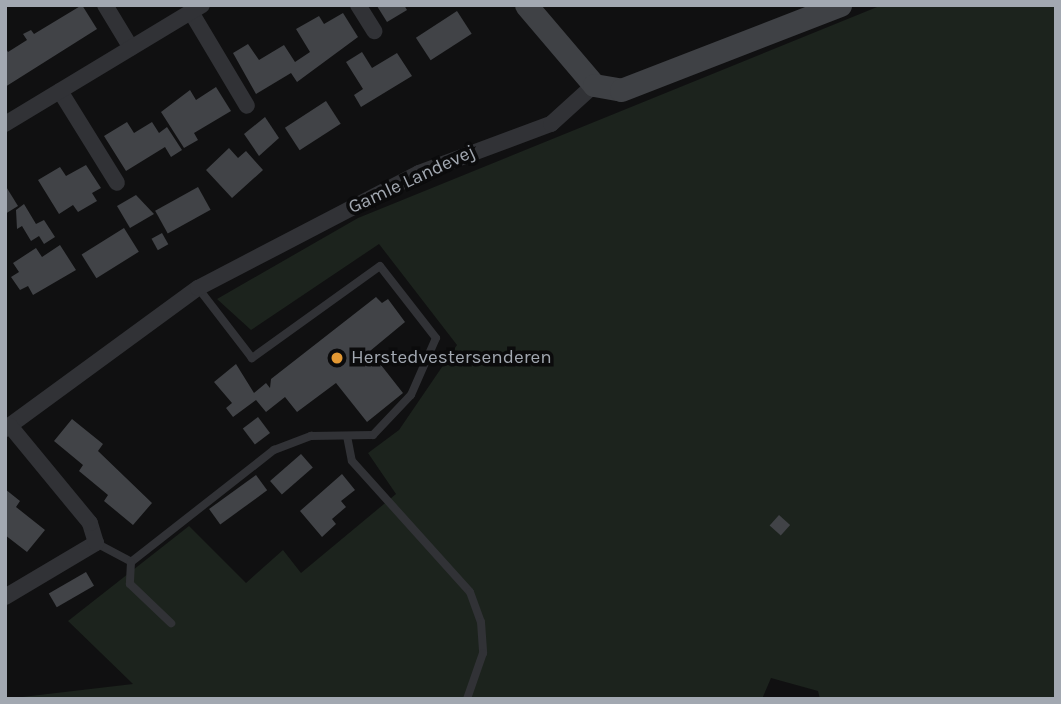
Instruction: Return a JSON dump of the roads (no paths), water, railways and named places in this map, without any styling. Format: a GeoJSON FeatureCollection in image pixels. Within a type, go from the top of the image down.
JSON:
{"type":"FeatureCollection","features":[{"type":"Feature","properties":{"kind":"street"},"geometry":{"type":"LineString","coordinates":[[104,5],[131,48]]}},
{"type":"Feature","properties":{"kind":"street"},"geometry":{"type":"LineString","coordinates":[[358,5],[374,31]]}},
{"type":"Feature","properties":{"kind":"street"},"geometry":{"type":"LineString","coordinates":[[526,5],[594,85],[621,90],[646,83],[840,5]]}},
{"type":"Feature","properties":{"kind":"street"},"geometry":{"type":"LineString","coordinates":[[6,123],[196,9],[247,106]]}},
{"type":"Feature","properties":{"kind":"street","name":"Gamle Landevej"},"geometry":{"type":"LineString","coordinates":[[96,543],[90,523],[8,428],[198,288],[419,173],[551,124],[594,85]]}},
{"type":"Feature","properties":{"kind":"street"},"geometry":{"type":"LineString","coordinates":[[60,91],[117,183]]}},
{"type":"Feature","properties":{"kind":"street"},"geometry":{"type":"LineString","coordinates":[[5,597],[96,543]]}},
{"type":"Feature","properties":{"kind":"lane"},"geometry":{"type":"LineString","coordinates":[[171,623],[130,584],[131,562],[274,450],[311,436],[373,435],[393,420],[411,395],[436,338],[380,266],[252,358],[198,288]]}},
{"type":"Feature","properties":{"kind":"lane"},"geometry":{"type":"LineString","coordinates":[[347,436],[352,461],[470,592],[481,622],[483,653],[467,699]]}},
{"type":"Feature","properties":{"kind":"lane"},"geometry":{"type":"LineString","coordinates":[[96,543],[131,562]]}},
{"type":"Feature","properties":{"kind":"place","name":"Herstedvestersenderen"},"geometry":{"type":"Point","coordinates":[337,358]}}]}
